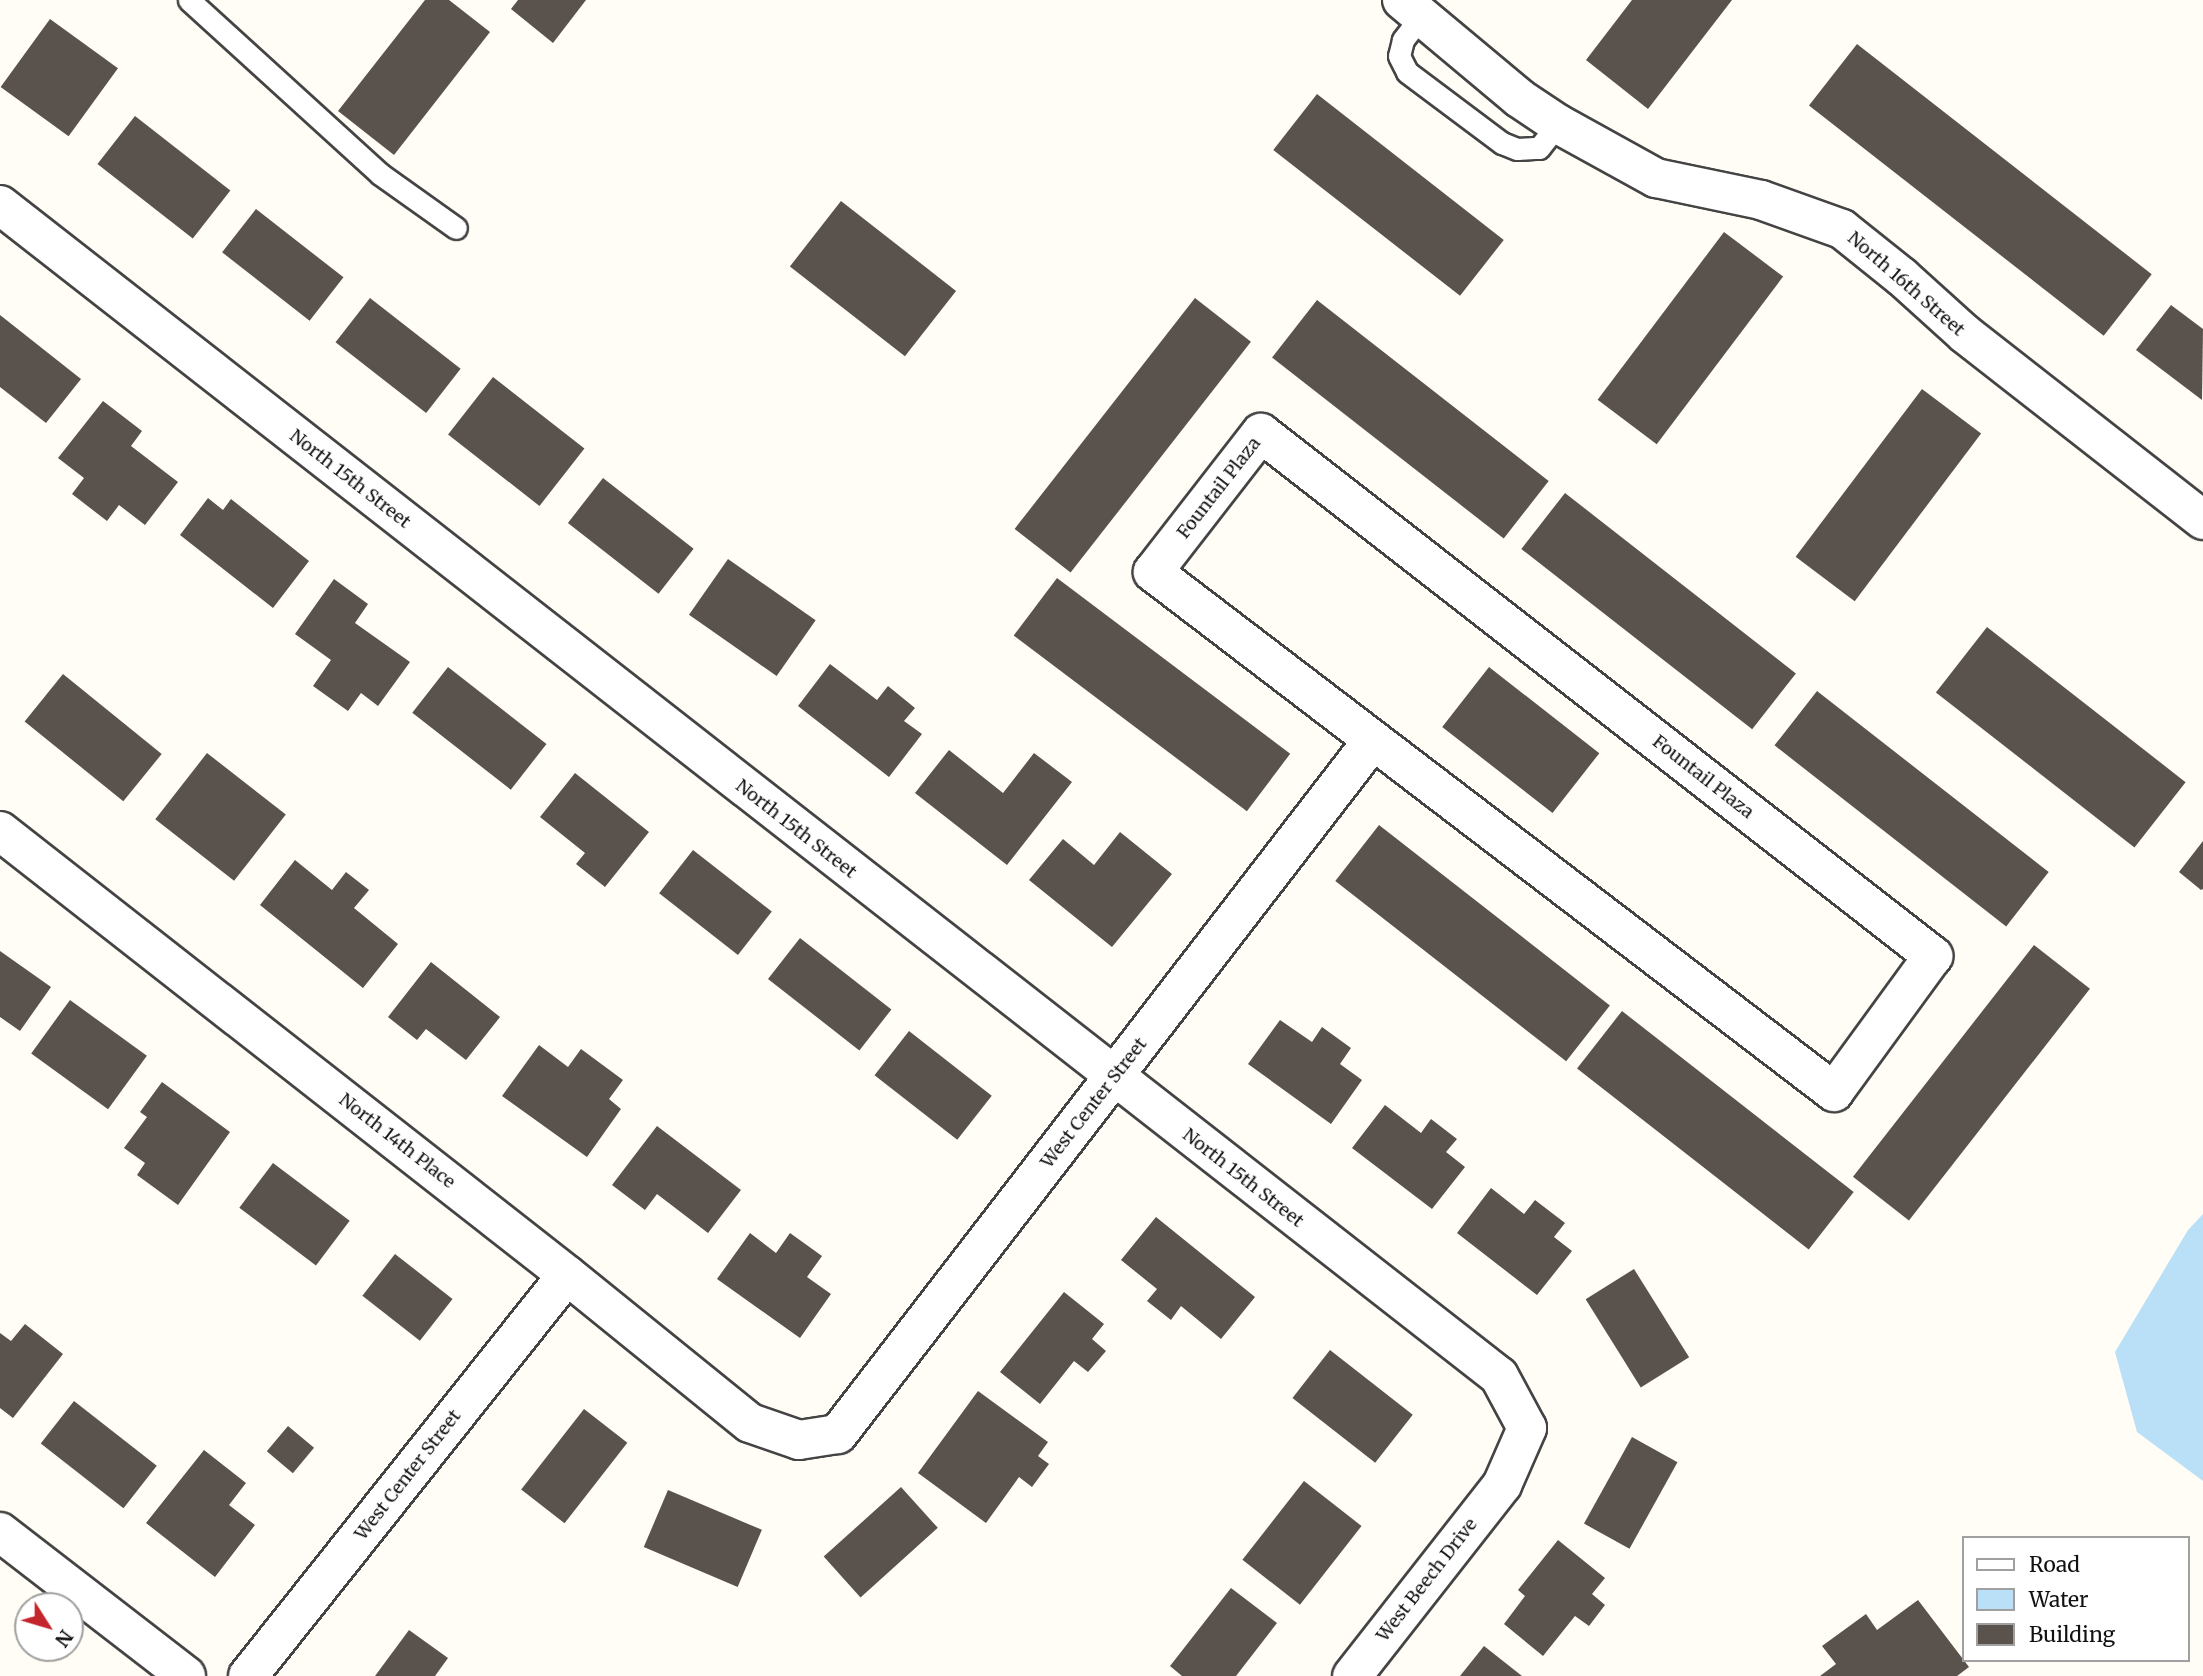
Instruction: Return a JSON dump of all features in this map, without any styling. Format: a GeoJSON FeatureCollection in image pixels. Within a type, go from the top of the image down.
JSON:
{"type":"FeatureCollection","features":[{"type":"Feature","properties":{"kind":"street","name":"North 16th Street"},"geometry":{"type":"LineString","coordinates":[[1411,9],[1519,98],[1558,124],[1656,178],[1760,200],[1842,229],[1902,277],[1965,334],[2203,520]]}},
{"type":"Feature","properties":{"kind":"street","name":"North 15th Street"},"geometry":{"type":"LineString","coordinates":[[0,205],[1114,1078],[1499,1376],[1527,1428],[1502,1485]]}},
{"type":"Feature","properties":{"kind":"street","name":"Fountail Plaza"},"geometry":{"type":"LineString","coordinates":[[1261,433],[1933,956],[1834,1092],[1373,740],[1153,572],[1261,433]]}},
{"type":"Feature","properties":{"kind":"street","name":"West Center Street"},"geometry":{"type":"LineString","coordinates":[[799,1440],[838,1434],[1373,740]]}},
{"type":"Feature","properties":{"kind":"street","name":"North 14th Place"},"geometry":{"type":"LineString","coordinates":[[0,831],[567,1275],[750,1423],[799,1440]]}},
{"type":"Feature","properties":{"kind":"street","name":"West Center Street"},"geometry":{"type":"LineString","coordinates":[[248,1676],[567,1275]]}},
{"type":"Feature","properties":{"kind":"street","name":"West Beech Drive"},"geometry":{"type":"LineString","coordinates":[[1352,1676],[1502,1485]]}},
{"type":"Feature","properties":{"kind":"street"},"geometry":{"type":"LineString","coordinates":[[0,1532],[186,1676]]}},
{"type":"Feature","properties":{"kind":"lane"},"geometry":{"type":"LineString","coordinates":[[189,0],[380,174],[456,228]]}},
{"type":"Feature","properties":{"kind":"lane"},"geometry":{"type":"LineString","coordinates":[[1411,9],[1399,56],[1407,72],[1502,143],[1517,149],[1539,148],[1558,124]]}},
{"type":"Feature","properties":{"kind":"water"},"geometry":{"type":"Polygon","coordinates":[[[2203,1214],[2203,1481],[2137,1432],[2115,1352],[2188,1230],[2203,1214]]]}},
{"type":"Feature","properties":{"kind":"building"},"geometry":{"type":"Polygon","coordinates":[[[425,0],[449,0],[490,32],[394,155],[338,111],[425,0]]]}},
{"type":"Feature","properties":{"kind":"building"},"geometry":{"type":"Polygon","coordinates":[[[518,0],[586,0],[553,43],[511,9],[518,0]]]}},
{"type":"Feature","properties":{"kind":"building"},"geometry":{"type":"Polygon","coordinates":[[[1632,0],[1732,0],[1648,109],[1586,60],[1632,0]]]}},
{"type":"Feature","properties":{"kind":"building"},"geometry":{"type":"Polygon","coordinates":[[[50,19],[118,68],[69,136],[1,87],[50,19]]]}},
{"type":"Feature","properties":{"kind":"building"},"geometry":{"type":"Polygon","coordinates":[[[1857,44],[2152,274],[2104,336],[1809,105],[1857,44]]]}},
{"type":"Feature","properties":{"kind":"building"},"geometry":{"type":"Polygon","coordinates":[[[1317,94],[1504,240],[1460,296],[1273,150],[1317,94]]]}},
{"type":"Feature","properties":{"kind":"building"},"geometry":{"type":"Polygon","coordinates":[[[135,116],[230,190],[193,239],[97,164],[135,116]]]}},
{"type":"Feature","properties":{"kind":"building"},"geometry":{"type":"Polygon","coordinates":[[[841,201],[956,291],[905,356],[790,266],[841,201]]]}},
{"type":"Feature","properties":{"kind":"building"},"geometry":{"type":"Polygon","coordinates":[[[256,209],[343,277],[310,321],[222,252],[256,209]]]}},
{"type":"Feature","properties":{"kind":"building"},"geometry":{"type":"Polygon","coordinates":[[[1724,232],[1783,277],[1657,444],[1598,400],[1724,232]]]}},
{"type":"Feature","properties":{"kind":"building"},"geometry":{"type":"Polygon","coordinates":[[[370,298],[461,369],[426,413],[336,342],[370,298]]]}},
{"type":"Feature","properties":{"kind":"building"},"geometry":{"type":"Polygon","coordinates":[[[1195,298],[1251,342],[1071,573],[1015,529],[1195,298]]]}},
{"type":"Feature","properties":{"kind":"building"},"geometry":{"type":"Polygon","coordinates":[[[1317,300],[1549,481],[1504,539],[1272,358],[1317,300]]]}},
{"type":"Feature","properties":{"kind":"building"},"geometry":{"type":"Polygon","coordinates":[[[2171,305],[2203,329],[2202,400],[2136,350],[2171,305]]]}},
{"type":"Feature","properties":{"kind":"building"},"geometry":{"type":"Polygon","coordinates":[[[0,315],[81,379],[46,423],[0,387],[0,315]]]}},
{"type":"Feature","properties":{"kind":"building"},"geometry":{"type":"Polygon","coordinates":[[[493,377],[584,448],[539,506],[448,435],[493,377]]]}},
{"type":"Feature","properties":{"kind":"building"},"geometry":{"type":"Polygon","coordinates":[[[1922,389],[1981,434],[1855,601],[1796,557],[1922,389]]]}},
{"type":"Feature","properties":{"kind":"building"},"geometry":{"type":"Polygon","coordinates":[[[103,401],[142,431],[131,446],[178,482],[145,525],[119,505],[107,521],[72,494],[84,478],[58,458],[103,401]]]}},
{"type":"Feature","properties":{"kind":"building"},"geometry":{"type":"Polygon","coordinates":[[[603,478],[694,549],[659,594],[568,523],[603,478]]]}},
{"type":"Feature","properties":{"kind":"building"},"geometry":{"type":"Polygon","coordinates":[[[1565,493],[1796,673],[1752,729],[1521,549],[1565,493]]]}},
{"type":"Feature","properties":{"kind":"building"},"geometry":{"type":"Polygon","coordinates":[[[208,498],[223,510],[231,499],[309,561],[273,608],[180,535],[208,498]]]}},
{"type":"Feature","properties":{"kind":"building"},"geometry":{"type":"Polygon","coordinates":[[[728,559],[816,620],[777,676],[689,615],[728,559]]]}},
{"type":"Feature","properties":{"kind":"building"},"geometry":{"type":"Polygon","coordinates":[[[1057,578],[1290,754],[1247,811],[1014,636],[1057,578]]]}},
{"type":"Feature","properties":{"kind":"building"},"geometry":{"type":"Polygon","coordinates":[[[334,579],[368,604],[355,623],[410,662],[378,706],[361,693],[348,711],[313,686],[331,660],[295,634],[334,579]]]}},
{"type":"Feature","properties":{"kind":"building"},"geometry":{"type":"Polygon","coordinates":[[[1987,627],[2186,782],[2134,848],[1936,692],[1987,627]]]}},
{"type":"Feature","properties":{"kind":"building"},"geometry":{"type":"Polygon","coordinates":[[[830,664],[877,700],[888,686],[915,708],[904,721],[922,734],[889,777],[798,706],[830,664]]]}},
{"type":"Feature","properties":{"kind":"building"},"geometry":{"type":"Polygon","coordinates":[[[448,667],[547,744],[511,790],[412,713],[448,667]]]}},
{"type":"Feature","properties":{"kind":"building"},"geometry":{"type":"Polygon","coordinates":[[[1489,667],[1599,753],[1553,813],[1442,727],[1489,667]]]}},
{"type":"Feature","properties":{"kind":"building"},"geometry":{"type":"Polygon","coordinates":[[[63,674],[162,754],[123,801],[25,721],[63,674]]]}},
{"type":"Feature","properties":{"kind":"building"},"geometry":{"type":"Polygon","coordinates":[[[1817,691],[2049,872],[2006,926],[1775,745],[1817,691]]]}},
{"type":"Feature","properties":{"kind":"building"},"geometry":{"type":"Polygon","coordinates":[[[949,750],[1003,793],[1034,753],[1072,782],[1007,865],[915,793],[949,750]]]}},
{"type":"Feature","properties":{"kind":"building"},"geometry":{"type":"Polygon","coordinates":[[[207,753],[286,815],[234,881],[155,819],[207,753]]]}},
{"type":"Feature","properties":{"kind":"building"},"geometry":{"type":"Polygon","coordinates":[[[575,773],[649,832],[605,887],[576,864],[585,853],[540,817],[575,773]]]}},
{"type":"Feature","properties":{"kind":"building"},"geometry":{"type":"Polygon","coordinates":[[[1379,825],[1610,1005],[1566,1061],[1335,881],[1379,825]]]}},
{"type":"Feature","properties":{"kind":"building"},"geometry":{"type":"Polygon","coordinates":[[[1120,832],[1172,874],[1112,947],[1029,880],[1063,839],[1094,865],[1120,832]]]}},
{"type":"Feature","properties":{"kind":"building"},"geometry":{"type":"Polygon","coordinates":[[[2203,841],[2203,889],[2201,890],[2179,872],[2203,841]]]}},
{"type":"Feature","properties":{"kind":"building"},"geometry":{"type":"Polygon","coordinates":[[[693,850],[772,912],[738,955],[659,893],[693,850]]]}},
{"type":"Feature","properties":{"kind":"building"},"geometry":{"type":"Polygon","coordinates":[[[295,860],[332,890],[346,872],[369,890],[354,908],[398,944],[363,988],[260,905],[295,860]]]}},
{"type":"Feature","properties":{"kind":"building"},"geometry":{"type":"Polygon","coordinates":[[[800,938],[891,1009],[859,1050],[768,979],[800,938]]]}},
{"type":"Feature","properties":{"kind":"building"},"geometry":{"type":"Polygon","coordinates":[[[2034,945],[2090,989],[1909,1220],[1853,1177],[2034,945]]]}},
{"type":"Feature","properties":{"kind":"building"},"geometry":{"type":"Polygon","coordinates":[[[0,951],[51,987],[20,1031],[0,1017],[0,951]]]}},
{"type":"Feature","properties":{"kind":"building"},"geometry":{"type":"Polygon","coordinates":[[[431,962],[500,1017],[466,1060],[426,1029],[417,1040],[388,1017],[431,962]]]}},
{"type":"Feature","properties":{"kind":"building"},"geometry":{"type":"Polygon","coordinates":[[[70,1000],[147,1056],[108,1109],[31,1053],[70,1000]]]}},
{"type":"Feature","properties":{"kind":"building"},"geometry":{"type":"Polygon","coordinates":[[[1622,1011],[1854,1192],[1809,1250],[1577,1069],[1622,1011]]]}},
{"type":"Feature","properties":{"kind":"building"},"geometry":{"type":"Polygon","coordinates":[[[1280,1020],[1312,1042],[1322,1027],[1351,1048],[1340,1064],[1362,1080],[1331,1124],[1248,1064],[1280,1020]]]}},
{"type":"Feature","properties":{"kind":"building"},"geometry":{"type":"Polygon","coordinates":[[[909,1031],[992,1096],[957,1140],[875,1075],[909,1031]]]}},
{"type":"Feature","properties":{"kind":"building"},"geometry":{"type":"Polygon","coordinates":[[[539,1045],[568,1067],[581,1049],[623,1080],[609,1099],[621,1109],[587,1157],[502,1096],[539,1045]]]}},
{"type":"Feature","properties":{"kind":"building"},"geometry":{"type":"Polygon","coordinates":[[[162,1082],[230,1132],[178,1205],[137,1175],[145,1163],[124,1148],[147,1117],[140,1112],[162,1082]]]}},
{"type":"Feature","properties":{"kind":"building"},"geometry":{"type":"Polygon","coordinates":[[[1385,1105],[1421,1133],[1431,1119],[1457,1139],[1446,1152],[1465,1167],[1432,1209],[1352,1148],[1385,1105]]]}},
{"type":"Feature","properties":{"kind":"building"},"geometry":{"type":"Polygon","coordinates":[[[657,1126],[741,1190],[708,1233],[657,1194],[645,1210],[612,1185],[657,1126]]]}},
{"type":"Feature","properties":{"kind":"building"},"geometry":{"type":"Polygon","coordinates":[[[273,1163],[350,1221],[316,1265],[239,1208],[273,1163]]]}},
{"type":"Feature","properties":{"kind":"building"},"geometry":{"type":"Polygon","coordinates":[[[1491,1188],[1524,1214],[1535,1200],[1565,1223],[1554,1237],[1572,1251],[1537,1295],[1457,1233],[1491,1188]]]}},
{"type":"Feature","properties":{"kind":"building"},"geometry":{"type":"Polygon","coordinates":[[[1156,1217],[1255,1297],[1221,1339],[1181,1306],[1171,1320],[1147,1301],[1157,1289],[1121,1260],[1156,1217]]]}},
{"type":"Feature","properties":{"kind":"building"},"geometry":{"type":"Polygon","coordinates":[[[750,1233],[776,1253],[790,1233],[822,1256],[807,1277],[831,1294],[800,1338],[717,1279],[750,1233]]]}},
{"type":"Feature","properties":{"kind":"building"},"geometry":{"type":"Polygon","coordinates":[[[395,1254],[453,1299],[420,1341],[362,1296],[395,1254]]]}},
{"type":"Feature","properties":{"kind":"building"},"geometry":{"type":"Polygon","coordinates":[[[1634,1269],[1689,1357],[1641,1387],[1586,1299],[1634,1269]]]}},
{"type":"Feature","properties":{"kind":"building"},"geometry":{"type":"Polygon","coordinates":[[[1064,1292],[1104,1324],[1092,1339],[1106,1351],[1088,1372],[1074,1361],[1040,1404],[1000,1372],[1064,1292]]]}},
{"type":"Feature","properties":{"kind":"building"},"geometry":{"type":"Polygon","coordinates":[[[25,1324],[63,1354],[13,1418],[0,1408],[0,1333],[11,1341],[25,1324]]]}},
{"type":"Feature","properties":{"kind":"building"},"geometry":{"type":"Polygon","coordinates":[[[1330,1350],[1413,1415],[1375,1463],[1292,1398],[1330,1350]]]}},
{"type":"Feature","properties":{"kind":"building"},"geometry":{"type":"Polygon","coordinates":[[[978,1391],[1048,1442],[1038,1456],[1049,1464],[1032,1487],[1019,1477],[986,1523],[918,1473],[978,1391]]]}},
{"type":"Feature","properties":{"kind":"building"},"geometry":{"type":"Polygon","coordinates":[[[74,1401],[157,1466],[123,1508],[41,1444],[74,1401]]]}},
{"type":"Feature","properties":{"kind":"building"},"geometry":{"type":"Polygon","coordinates":[[[584,1409],[627,1443],[565,1523],[521,1489],[584,1409]]]}},
{"type":"Feature","properties":{"kind":"building"},"geometry":{"type":"Polygon","coordinates":[[[288,1426],[314,1448],[293,1473],[267,1451],[288,1426]]]}},
{"type":"Feature","properties":{"kind":"building"},"geometry":{"type":"Polygon","coordinates":[[[1632,1437],[1677,1462],[1629,1549],[1584,1524],[1632,1437]]]}},
{"type":"Feature","properties":{"kind":"building"},"geometry":{"type":"Polygon","coordinates":[[[204,1450],[246,1483],[229,1505],[255,1525],[215,1577],[146,1523],[204,1450]]]}},
{"type":"Feature","properties":{"kind":"building"},"geometry":{"type":"Polygon","coordinates":[[[1304,1481],[1362,1526],[1300,1605],[1242,1560],[1304,1481]]]}},
{"type":"Feature","properties":{"kind":"building"},"geometry":{"type":"Polygon","coordinates":[[[901,1487],[938,1528],[861,1597],[824,1557],[901,1487]]]}},
{"type":"Feature","properties":{"kind":"building"},"geometry":{"type":"Polygon","coordinates":[[[668,1490],[762,1530],[738,1587],[644,1547],[668,1490]]]}},
{"type":"Feature","properties":{"kind":"building"},"geometry":{"type":"Polygon","coordinates":[[[1558,1540],[1605,1578],[1592,1594],[1605,1605],[1589,1626],[1575,1616],[1543,1656],[1504,1624],[1525,1596],[1518,1590],[1558,1540]]]}},
{"type":"Feature","properties":{"kind":"building"},"geometry":{"type":"Polygon","coordinates":[[[1231,1588],[1277,1623],[1236,1676],[1182,1676],[1170,1666],[1231,1588]]]}},
{"type":"Feature","properties":{"kind":"building"},"geometry":{"type":"Polygon","coordinates":[[[1918,1600],[1962,1658],[1962,1662],[1969,1667],[1957,1676],[1820,1676],[1836,1664],[1822,1646],[1866,1614],[1877,1630],[1918,1600]]]}},
{"type":"Feature","properties":{"kind":"building"},"geometry":{"type":"Polygon","coordinates":[[[409,1630],[448,1658],[435,1676],[375,1676],[409,1630]]]}},
{"type":"Feature","properties":{"kind":"building"},"geometry":{"type":"Polygon","coordinates":[[[1484,1646],[1522,1676],[1460,1676],[1484,1646]]]}}]}
